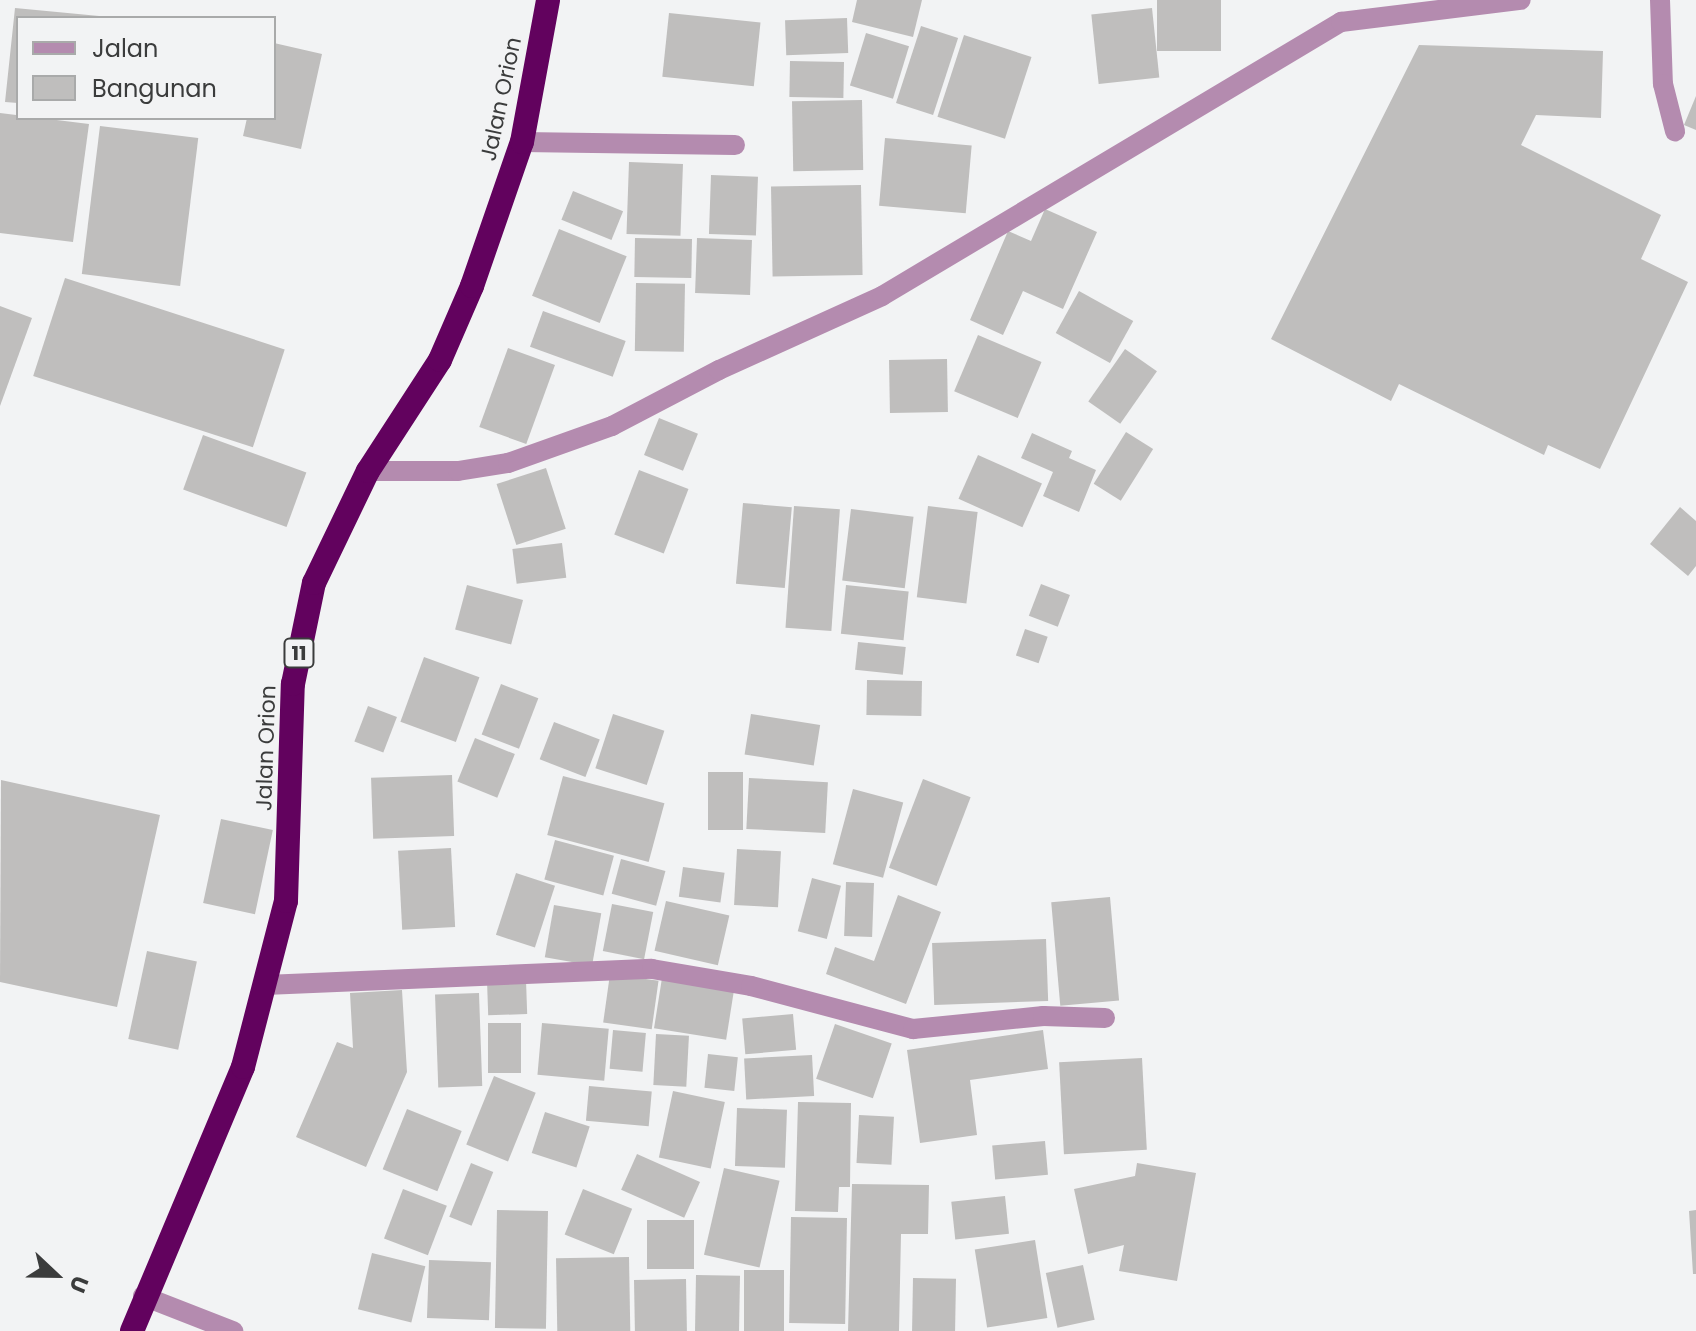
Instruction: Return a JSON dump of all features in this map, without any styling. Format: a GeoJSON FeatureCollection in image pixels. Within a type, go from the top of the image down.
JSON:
{"type":"FeatureCollection","features":[{"type":"Feature","properties":{"kind":"highway","name":"Jalan Orion"},"geometry":{"type":"LineString","coordinates":[[132,1331],[143,1296],[243,1067],[286,901],[293,684],[314,583],[368,471],[440,360],[472,286],[522,142],[548,0]]}},
{"type":"Feature","properties":{"kind":"street"},"geometry":{"type":"LineString","coordinates":[[368,471],[458,471],[508,463],[612,426],[719,370],[882,296],[1341,22],[1439,5],[1521,0]]}},
{"type":"Feature","properties":{"kind":"street"},"geometry":{"type":"LineString","coordinates":[[1660,0],[1663,84],[1675,131]]}},
{"type":"Feature","properties":{"kind":"street"},"geometry":{"type":"LineString","coordinates":[[522,142],[735,145]]}},
{"type":"Feature","properties":{"kind":"street"},"geometry":{"type":"LineString","coordinates":[[265,985],[652,969],[751,986],[913,1029],[1043,1016],[1105,1018]]}},
{"type":"Feature","properties":{"kind":"street"},"geometry":{"type":"LineString","coordinates":[[143,1296],[233,1331]]}},
{"type":"Feature","properties":{"kind":"building"},"geometry":{"type":"Polygon","coordinates":[[[857,0],[922,0],[913,37],[852,22],[857,0]]]}},
{"type":"Feature","properties":{"kind":"building"},"geometry":{"type":"Polygon","coordinates":[[[1157,0],[1221,0],[1221,51],[1157,51],[1157,0]]]}},
{"type":"Feature","properties":{"kind":"building"},"geometry":{"type":"Polygon","coordinates":[[[15,8],[99,16],[16,16],[16,103],[5,102],[15,8]]]}},
{"type":"Feature","properties":{"kind":"building"},"geometry":{"type":"Polygon","coordinates":[[[1152,8],[1159,78],[1099,84],[1091,14],[1152,8]]]}},
{"type":"Feature","properties":{"kind":"building"},"geometry":{"type":"Polygon","coordinates":[[[669,13],[760,23],[754,86],[662,77],[669,13]]]}},
{"type":"Feature","properties":{"kind":"building"},"geometry":{"type":"Polygon","coordinates":[[[847,18],[848,53],[786,55],[785,20],[847,18]]]}},
{"type":"Feature","properties":{"kind":"building"},"geometry":{"type":"Polygon","coordinates":[[[921,26],[958,38],[933,115],[896,103],[921,26]]]}},
{"type":"Feature","properties":{"kind":"building"},"geometry":{"type":"Polygon","coordinates":[[[866,33],[909,46],[893,99],[850,86],[866,33]]]}},
{"type":"Feature","properties":{"kind":"building"},"geometry":{"type":"Polygon","coordinates":[[[964,35],[1032,57],[1005,139],[937,117],[964,35]]]}},
{"type":"Feature","properties":{"kind":"building"},"geometry":{"type":"Polygon","coordinates":[[[276,43],[322,54],[301,149],[243,136],[247,120],[276,120],[276,43]]]}},
{"type":"Feature","properties":{"kind":"building"},"geometry":{"type":"Polygon","coordinates":[[[1419,45],[1603,51],[1601,118],[1536,115],[1521,145],[1661,215],[1641,259],[1688,282],[1600,469],[1548,445],[1544,455],[1399,384],[1391,401],[1271,339],[1419,45]]]}},
{"type":"Feature","properties":{"kind":"building"},"geometry":{"type":"Polygon","coordinates":[[[790,61],[844,62],[843,98],[789,97],[790,61]]]}},
{"type":"Feature","properties":{"kind":"building"},"geometry":{"type":"Polygon","coordinates":[[[1696,96],[1696,130],[1684,125],[1696,96]]]}},
{"type":"Feature","properties":{"kind":"building"},"geometry":{"type":"Polygon","coordinates":[[[862,100],[863,170],[793,171],[792,101],[862,100]]]}},
{"type":"Feature","properties":{"kind":"building"},"geometry":{"type":"Polygon","coordinates":[[[0,113],[16,115],[16,120],[89,124],[73,242],[0,233],[0,113]]]}},
{"type":"Feature","properties":{"kind":"building"},"geometry":{"type":"Polygon","coordinates":[[[100,126],[198,138],[180,286],[82,274],[100,126]]]}},
{"type":"Feature","properties":{"kind":"building"},"geometry":{"type":"Polygon","coordinates":[[[885,138],[972,146],[966,213],[879,206],[885,138]]]}},
{"type":"Feature","properties":{"kind":"building"},"geometry":{"type":"Polygon","coordinates":[[[629,162],[683,164],[680,236],[626,234],[629,162]]]}},
{"type":"Feature","properties":{"kind":"building"},"geometry":{"type":"Polygon","coordinates":[[[711,175],[758,177],[756,236],[709,234],[711,175]]]}},
{"type":"Feature","properties":{"kind":"building"},"geometry":{"type":"Polygon","coordinates":[[[861,185],[863,275],[773,277],[771,187],[861,185]]]}},
{"type":"Feature","properties":{"kind":"building"},"geometry":{"type":"Polygon","coordinates":[[[573,191],[623,211],[611,240],[561,220],[573,191]]]}},
{"type":"Feature","properties":{"kind":"building"},"geometry":{"type":"Polygon","coordinates":[[[1045,209],[1097,232],[1063,309],[1023,291],[1003,335],[970,320],[1008,231],[1031,241],[1045,209]]]}},
{"type":"Feature","properties":{"kind":"building"},"geometry":{"type":"Polygon","coordinates":[[[559,229],[627,256],[600,323],[532,296],[559,229]]]}},
{"type":"Feature","properties":{"kind":"building"},"geometry":{"type":"Polygon","coordinates":[[[635,238],[692,239],[691,278],[634,277],[635,238]]]}},
{"type":"Feature","properties":{"kind":"building"},"geometry":{"type":"Polygon","coordinates":[[[697,238],[752,240],[750,295],[695,293],[697,238]]]}},
{"type":"Feature","properties":{"kind":"building"},"geometry":{"type":"Polygon","coordinates":[[[65,278],[285,349],[253,447],[33,376],[65,278]]]}},
{"type":"Feature","properties":{"kind":"building"},"geometry":{"type":"Polygon","coordinates":[[[636,283],[685,284],[684,352],[635,351],[636,283]]]}},
{"type":"Feature","properties":{"kind":"building"},"geometry":{"type":"Polygon","coordinates":[[[1079,291],[1133,321],[1110,363],[1056,333],[1079,291]]]}},
{"type":"Feature","properties":{"kind":"building"},"geometry":{"type":"Polygon","coordinates":[[[0,306],[32,318],[0,406],[0,306]]]}},
{"type":"Feature","properties":{"kind":"building"},"geometry":{"type":"Polygon","coordinates":[[[543,311],[626,341],[613,377],[530,347],[543,311]]]}},
{"type":"Feature","properties":{"kind":"building"},"geometry":{"type":"Polygon","coordinates":[[[978,335],[1042,362],[1018,418],[954,391],[978,335]]]}},
{"type":"Feature","properties":{"kind":"building"},"geometry":{"type":"Polygon","coordinates":[[[508,348],[555,365],[526,444],[479,427],[508,348]]]}},
{"type":"Feature","properties":{"kind":"building"},"geometry":{"type":"Polygon","coordinates":[[[1125,349],[1157,371],[1120,424],[1088,401],[1125,349]]]}},
{"type":"Feature","properties":{"kind":"building"},"geometry":{"type":"Polygon","coordinates":[[[947,359],[948,412],[890,413],[889,360],[947,359]]]}},
{"type":"Feature","properties":{"kind":"building"},"geometry":{"type":"Polygon","coordinates":[[[659,418],[698,434],[683,471],[644,455],[659,418]]]}},
{"type":"Feature","properties":{"kind":"building"},"geometry":{"type":"Polygon","coordinates":[[[1126,432],[1153,449],[1121,501],[1094,484],[1126,432]]]}},
{"type":"Feature","properties":{"kind":"building"},"geometry":{"type":"Polygon","coordinates":[[[1032,433],[1072,451],[1069,458],[1096,470],[1079,512],[1043,496],[1053,472],[1021,458],[1032,433]]]}},
{"type":"Feature","properties":{"kind":"building"},"geometry":{"type":"Polygon","coordinates":[[[203,435],[306,473],[287,527],[183,490],[203,435]]]}},
{"type":"Feature","properties":{"kind":"building"},"geometry":{"type":"Polygon","coordinates":[[[978,455],[1042,483],[1022,527],[958,499],[978,455]]]}},
{"type":"Feature","properties":{"kind":"building"},"geometry":{"type":"Polygon","coordinates":[[[546,468],[566,529],[516,545],[497,484],[546,468]]]}},
{"type":"Feature","properties":{"kind":"building"},"geometry":{"type":"Polygon","coordinates":[[[639,470],[688,489],[664,553],[614,534],[639,470]]]}},
{"type":"Feature","properties":{"kind":"building"},"geometry":{"type":"Polygon","coordinates":[[[743,503],[792,507],[785,588],[736,584],[743,503]]]}},
{"type":"Feature","properties":{"kind":"building"},"geometry":{"type":"Polygon","coordinates":[[[794,506],[840,509],[831,631],[785,628],[794,506]]]}},
{"type":"Feature","properties":{"kind":"building"},"geometry":{"type":"Polygon","coordinates":[[[928,506],[978,512],[966,603],[917,597],[928,506]]]}},
{"type":"Feature","properties":{"kind":"building"},"geometry":{"type":"Polygon","coordinates":[[[1680,507],[1696,521],[1696,566],[1688,576],[1650,544],[1680,507]]]}},
{"type":"Feature","properties":{"kind":"building"},"geometry":{"type":"Polygon","coordinates":[[[851,509],[914,517],[905,588],[842,580],[851,509]]]}},
{"type":"Feature","properties":{"kind":"building"},"geometry":{"type":"Polygon","coordinates":[[[562,543],[566,578],[517,584],[512,549],[562,543]]]}},
{"type":"Feature","properties":{"kind":"building"},"geometry":{"type":"Polygon","coordinates":[[[1041,584],[1070,595],[1058,627],[1029,616],[1041,584]]]}},
{"type":"Feature","properties":{"kind":"building"},"geometry":{"type":"Polygon","coordinates":[[[467,585],[523,600],[511,644],[455,629],[467,585]]]}},
{"type":"Feature","properties":{"kind":"building"},"geometry":{"type":"Polygon","coordinates":[[[846,585],[909,592],[904,640],[841,634],[846,585]]]}},
{"type":"Feature","properties":{"kind":"building"},"geometry":{"type":"Polygon","coordinates":[[[1025,629],[1048,637],[1039,663],[1016,655],[1025,629]]]}},
{"type":"Feature","properties":{"kind":"building"},"geometry":{"type":"Polygon","coordinates":[[[858,642],[906,647],[903,675],[855,670],[858,642]]]}},
{"type":"Feature","properties":{"kind":"building"},"geometry":{"type":"Polygon","coordinates":[[[424,657],[479,677],[456,742],[400,722],[424,657]]]}},
{"type":"Feature","properties":{"kind":"building"},"geometry":{"type":"Polygon","coordinates":[[[867,680],[922,681],[921,716],[866,715],[867,680]]]}},
{"type":"Feature","properties":{"kind":"building"},"geometry":{"type":"Polygon","coordinates":[[[501,684],[538,698],[519,749],[482,734],[501,684]]]}},
{"type":"Feature","properties":{"kind":"building"},"geometry":{"type":"Polygon","coordinates":[[[368,706],[397,717],[383,753],[354,741],[368,706]]]}},
{"type":"Feature","properties":{"kind":"building"},"geometry":{"type":"Polygon","coordinates":[[[613,714],[664,731],[647,785],[595,768],[613,714]]]}},
{"type":"Feature","properties":{"kind":"building"},"geometry":{"type":"Polygon","coordinates":[[[751,714],[820,725],[814,765],[745,754],[751,714]]]}},
{"type":"Feature","properties":{"kind":"building"},"geometry":{"type":"Polygon","coordinates":[[[554,722],[600,740],[585,777],[540,759],[554,722]]]}},
{"type":"Feature","properties":{"kind":"building"},"geometry":{"type":"Polygon","coordinates":[[[475,738],[515,754],[497,798],[457,782],[475,738]]]}},
{"type":"Feature","properties":{"kind":"building"},"geometry":{"type":"Polygon","coordinates":[[[708,772],[743,772],[743,830],[708,830],[708,772]]]}},
{"type":"Feature","properties":{"kind":"building"},"geometry":{"type":"Polygon","coordinates":[[[452,775],[454,836],[373,839],[371,778],[452,775]]]}},
{"type":"Feature","properties":{"kind":"building"},"geometry":{"type":"Polygon","coordinates":[[[563,776],[664,803],[649,862],[547,835],[563,776]]]}},
{"type":"Feature","properties":{"kind":"building"},"geometry":{"type":"Polygon","coordinates":[[[749,778],[828,782],[825,833],[746,829],[749,778]]]}},
{"type":"Feature","properties":{"kind":"building"},"geometry":{"type":"Polygon","coordinates":[[[923,779],[971,797],[937,886],[889,868],[923,779]]]}},
{"type":"Feature","properties":{"kind":"building"},"geometry":{"type":"Polygon","coordinates":[[[1,780],[160,815],[117,1007],[0,982],[1,780]]]}},
{"type":"Feature","properties":{"kind":"building"},"geometry":{"type":"Polygon","coordinates":[[[853,789],[903,802],[883,878],[833,864],[853,789]]]}},
{"type":"Feature","properties":{"kind":"building"},"geometry":{"type":"Polygon","coordinates":[[[221,819],[273,830],[255,914],[203,903],[221,819]]]}},
{"type":"Feature","properties":{"kind":"building"},"geometry":{"type":"Polygon","coordinates":[[[555,840],[614,856],[603,895],[544,880],[555,840]]]}},
{"type":"Feature","properties":{"kind":"building"},"geometry":{"type":"Polygon","coordinates":[[[451,848],[455,927],[402,930],[398,851],[451,848]]]}},
{"type":"Feature","properties":{"kind":"building"},"geometry":{"type":"Polygon","coordinates":[[[737,849],[781,851],[778,907],[734,905],[737,849]]]}},
{"type":"Feature","properties":{"kind":"building"},"geometry":{"type":"Polygon","coordinates":[[[621,859],[665,871],[656,906],[612,894],[621,859]]]}},
{"type":"Feature","properties":{"kind":"building"},"geometry":{"type":"Polygon","coordinates":[[[683,867],[725,873],[720,903],[679,897],[683,867]]]}},
{"type":"Feature","properties":{"kind":"building"},"geometry":{"type":"Polygon","coordinates":[[[516,873],[555,886],[535,947],[496,935],[516,873]]]}},
{"type":"Feature","properties":{"kind":"building"},"geometry":{"type":"Polygon","coordinates":[[[812,878],[841,886],[827,939],[798,931],[812,878]]]}},
{"type":"Feature","properties":{"kind":"building"},"geometry":{"type":"Polygon","coordinates":[[[846,882],[874,883],[872,937],[844,936],[846,882]]]}},
{"type":"Feature","properties":{"kind":"building"},"geometry":{"type":"Polygon","coordinates":[[[898,895],[941,912],[906,1004],[826,974],[835,947],[874,961],[898,895]]]}},
{"type":"Feature","properties":{"kind":"building"},"geometry":{"type":"Polygon","coordinates":[[[1110,897],[1119,1001],[1060,1006],[1051,902],[1110,897]]]}},
{"type":"Feature","properties":{"kind":"building"},"geometry":{"type":"Polygon","coordinates":[[[666,901],[729,916],[718,965],[655,951],[666,901]]]}},
{"type":"Feature","properties":{"kind":"building"},"geometry":{"type":"Polygon","coordinates":[[[612,904],[653,912],[644,959],[603,951],[612,904]]]}},
{"type":"Feature","properties":{"kind":"building"},"geometry":{"type":"Polygon","coordinates":[[[554,905],[601,913],[592,966],[545,957],[554,905]]]}},
{"type":"Feature","properties":{"kind":"building"},"geometry":{"type":"Polygon","coordinates":[[[1046,939],[1048,1001],[934,1005],[932,943],[1046,939]]]}},
{"type":"Feature","properties":{"kind":"building"},"geometry":{"type":"Polygon","coordinates":[[[147,951],[197,962],[178,1050],[128,1039],[147,951]]]}},
{"type":"Feature","properties":{"kind":"building"},"geometry":{"type":"Polygon","coordinates":[[[610,974],[659,981],[652,1029],[603,1023],[610,974]]]}},
{"type":"Feature","properties":{"kind":"building"},"geometry":{"type":"Polygon","coordinates":[[[662,978],[734,989],[726,1040],[654,1028],[662,978]]]}},
{"type":"Feature","properties":{"kind":"building"},"geometry":{"type":"Polygon","coordinates":[[[526,980],[527,1014],[488,1015],[487,981],[526,980]]]}},
{"type":"Feature","properties":{"kind":"building"},"geometry":{"type":"Polygon","coordinates":[[[402,990],[407,1072],[366,1167],[296,1137],[337,1042],[353,1048],[350,993],[402,990]]]}},
{"type":"Feature","properties":{"kind":"building"},"geometry":{"type":"Polygon","coordinates":[[[479,993],[482,1086],[438,1087],[435,995],[479,993]]]}},
{"type":"Feature","properties":{"kind":"building"},"geometry":{"type":"Polygon","coordinates":[[[793,1014],[796,1050],[745,1054],[742,1018],[793,1014]]]}},
{"type":"Feature","properties":{"kind":"building"},"geometry":{"type":"Polygon","coordinates":[[[488,1023],[521,1023],[521,1073],[488,1073],[488,1023]]]}},
{"type":"Feature","properties":{"kind":"building"},"geometry":{"type":"Polygon","coordinates":[[[542,1023],[609,1029],[604,1081],[537,1075],[542,1023]]]}},
{"type":"Feature","properties":{"kind":"building"},"geometry":{"type":"Polygon","coordinates":[[[835,1024],[892,1044],[873,1098],[816,1079],[835,1024]]]}},
{"type":"Feature","properties":{"kind":"building"},"geometry":{"type":"Polygon","coordinates":[[[613,1030],[646,1033],[642,1072],[610,1069],[613,1030]]]}},
{"type":"Feature","properties":{"kind":"building"},"geometry":{"type":"Polygon","coordinates":[[[1043,1030],[1048,1069],[970,1080],[977,1135],[920,1143],[907,1050],[1043,1030]]]}},
{"type":"Feature","properties":{"kind":"building"},"geometry":{"type":"Polygon","coordinates":[[[656,1034],[689,1036],[686,1087],[653,1085],[656,1034]]]}},
{"type":"Feature","properties":{"kind":"building"},"geometry":{"type":"Polygon","coordinates":[[[708,1054],[738,1057],[734,1091],[704,1088],[708,1054]]]}},
{"type":"Feature","properties":{"kind":"building"},"geometry":{"type":"Polygon","coordinates":[[[812,1055],[814,1096],[746,1100],[744,1059],[812,1055]]]}},
{"type":"Feature","properties":{"kind":"building"},"geometry":{"type":"Polygon","coordinates":[[[1142,1058],[1147,1150],[1064,1154],[1059,1062],[1142,1058]]]}},
{"type":"Feature","properties":{"kind":"building"},"geometry":{"type":"Polygon","coordinates":[[[494,1076],[536,1093],[508,1161],[466,1145],[494,1076]]]}},
{"type":"Feature","properties":{"kind":"building"},"geometry":{"type":"Polygon","coordinates":[[[589,1086],[652,1091],[649,1126],[586,1121],[589,1086]]]}},
{"type":"Feature","properties":{"kind":"building"},"geometry":{"type":"Polygon","coordinates":[[[673,1091],[725,1102],[711,1169],[659,1158],[673,1091]]]}},
{"type":"Feature","properties":{"kind":"building"},"geometry":{"type":"Polygon","coordinates":[[[798,1102],[851,1103],[850,1187],[839,1187],[838,1212],[795,1211],[798,1102]]]}},
{"type":"Feature","properties":{"kind":"building"},"geometry":{"type":"Polygon","coordinates":[[[737,1108],[787,1110],[785,1168],[735,1166],[737,1108]]]}},
{"type":"Feature","properties":{"kind":"building"},"geometry":{"type":"Polygon","coordinates":[[[407,1109],[462,1131],[437,1191],[383,1169],[407,1109]]]}},
{"type":"Feature","properties":{"kind":"building"},"geometry":{"type":"Polygon","coordinates":[[[545,1112],[590,1127],[576,1167],[532,1153],[545,1112]]]}},
{"type":"Feature","properties":{"kind":"building"},"geometry":{"type":"Polygon","coordinates":[[[859,1115],[894,1117],[891,1165],[856,1163],[859,1115]]]}},
{"type":"Feature","properties":{"kind":"building"},"geometry":{"type":"Polygon","coordinates":[[[1045,1141],[1048,1175],[995,1179],[992,1146],[1045,1141]]]}},
{"type":"Feature","properties":{"kind":"building"},"geometry":{"type":"Polygon","coordinates":[[[637,1154],[700,1182],[684,1218],[621,1190],[637,1154]]]}},
{"type":"Feature","properties":{"kind":"building"},"geometry":{"type":"Polygon","coordinates":[[[471,1163],[493,1172],[472,1226],[449,1217],[471,1163]]]}},
{"type":"Feature","properties":{"kind":"building"},"geometry":{"type":"Polygon","coordinates":[[[1137,1163],[1196,1173],[1177,1281],[1119,1271],[1124,1245],[1088,1254],[1074,1189],[1135,1176],[1137,1163]]]}},
{"type":"Feature","properties":{"kind":"building"},"geometry":{"type":"Polygon","coordinates":[[[724,1168],[780,1181],[760,1268],[704,1255],[724,1168]]]}},
{"type":"Feature","properties":{"kind":"building"},"geometry":{"type":"Polygon","coordinates":[[[852,1184],[929,1185],[928,1234],[901,1234],[899,1331],[848,1331],[852,1184]]]}},
{"type":"Feature","properties":{"kind":"building"},"geometry":{"type":"Polygon","coordinates":[[[403,1189],[447,1206],[428,1255],[384,1238],[403,1189]]]}},
{"type":"Feature","properties":{"kind":"building"},"geometry":{"type":"Polygon","coordinates":[[[583,1189],[632,1209],[614,1254],[565,1234],[583,1189]]]}},
{"type":"Feature","properties":{"kind":"building"},"geometry":{"type":"Polygon","coordinates":[[[1005,1196],[1009,1234],[955,1239],[951,1202],[1005,1196]]]}},
{"type":"Feature","properties":{"kind":"building"},"geometry":{"type":"Polygon","coordinates":[[[497,1210],[548,1211],[546,1329],[495,1328],[497,1210]]]}},
{"type":"Feature","properties":{"kind":"building"},"geometry":{"type":"Polygon","coordinates":[[[1696,1210],[1696,1274],[1693,1274],[1689,1211],[1696,1210]]]}},
{"type":"Feature","properties":{"kind":"building"},"geometry":{"type":"Polygon","coordinates":[[[791,1217],[847,1218],[845,1324],[789,1323],[791,1217]]]}},
{"type":"Feature","properties":{"kind":"building"},"geometry":{"type":"Polygon","coordinates":[[[647,1220],[694,1220],[694,1269],[647,1269],[647,1220]]]}},
{"type":"Feature","properties":{"kind":"building"},"geometry":{"type":"Polygon","coordinates":[[[1035,1240],[1047,1318],[987,1328],[975,1250],[1035,1240]]]}},
{"type":"Feature","properties":{"kind":"building"},"geometry":{"type":"Polygon","coordinates":[[[372,1253],[425,1266],[411,1323],[358,1309],[372,1253]]]}},
{"type":"Feature","properties":{"kind":"building"},"geometry":{"type":"Polygon","coordinates":[[[629,1257],[630,1331],[557,1331],[556,1258],[629,1257]]]}},
{"type":"Feature","properties":{"kind":"building"},"geometry":{"type":"Polygon","coordinates":[[[429,1260],[491,1262],[489,1320],[427,1318],[429,1260]]]}},
{"type":"Feature","properties":{"kind":"building"},"geometry":{"type":"Polygon","coordinates":[[[1083,1265],[1095,1320],[1057,1328],[1046,1273],[1083,1265]]]}},
{"type":"Feature","properties":{"kind":"building"},"geometry":{"type":"Polygon","coordinates":[[[744,1270],[784,1270],[784,1331],[744,1331],[744,1270]]]}},
{"type":"Feature","properties":{"kind":"building"},"geometry":{"type":"Polygon","coordinates":[[[696,1275],[740,1276],[739,1331],[695,1331],[696,1275]]]}},
{"type":"Feature","properties":{"kind":"building"},"geometry":{"type":"Polygon","coordinates":[[[913,1278],[956,1279],[955,1331],[912,1331],[913,1278]]]}},
{"type":"Feature","properties":{"kind":"building"},"geometry":{"type":"Polygon","coordinates":[[[686,1279],[687,1331],[635,1331],[634,1280],[686,1279]]]}}]}
